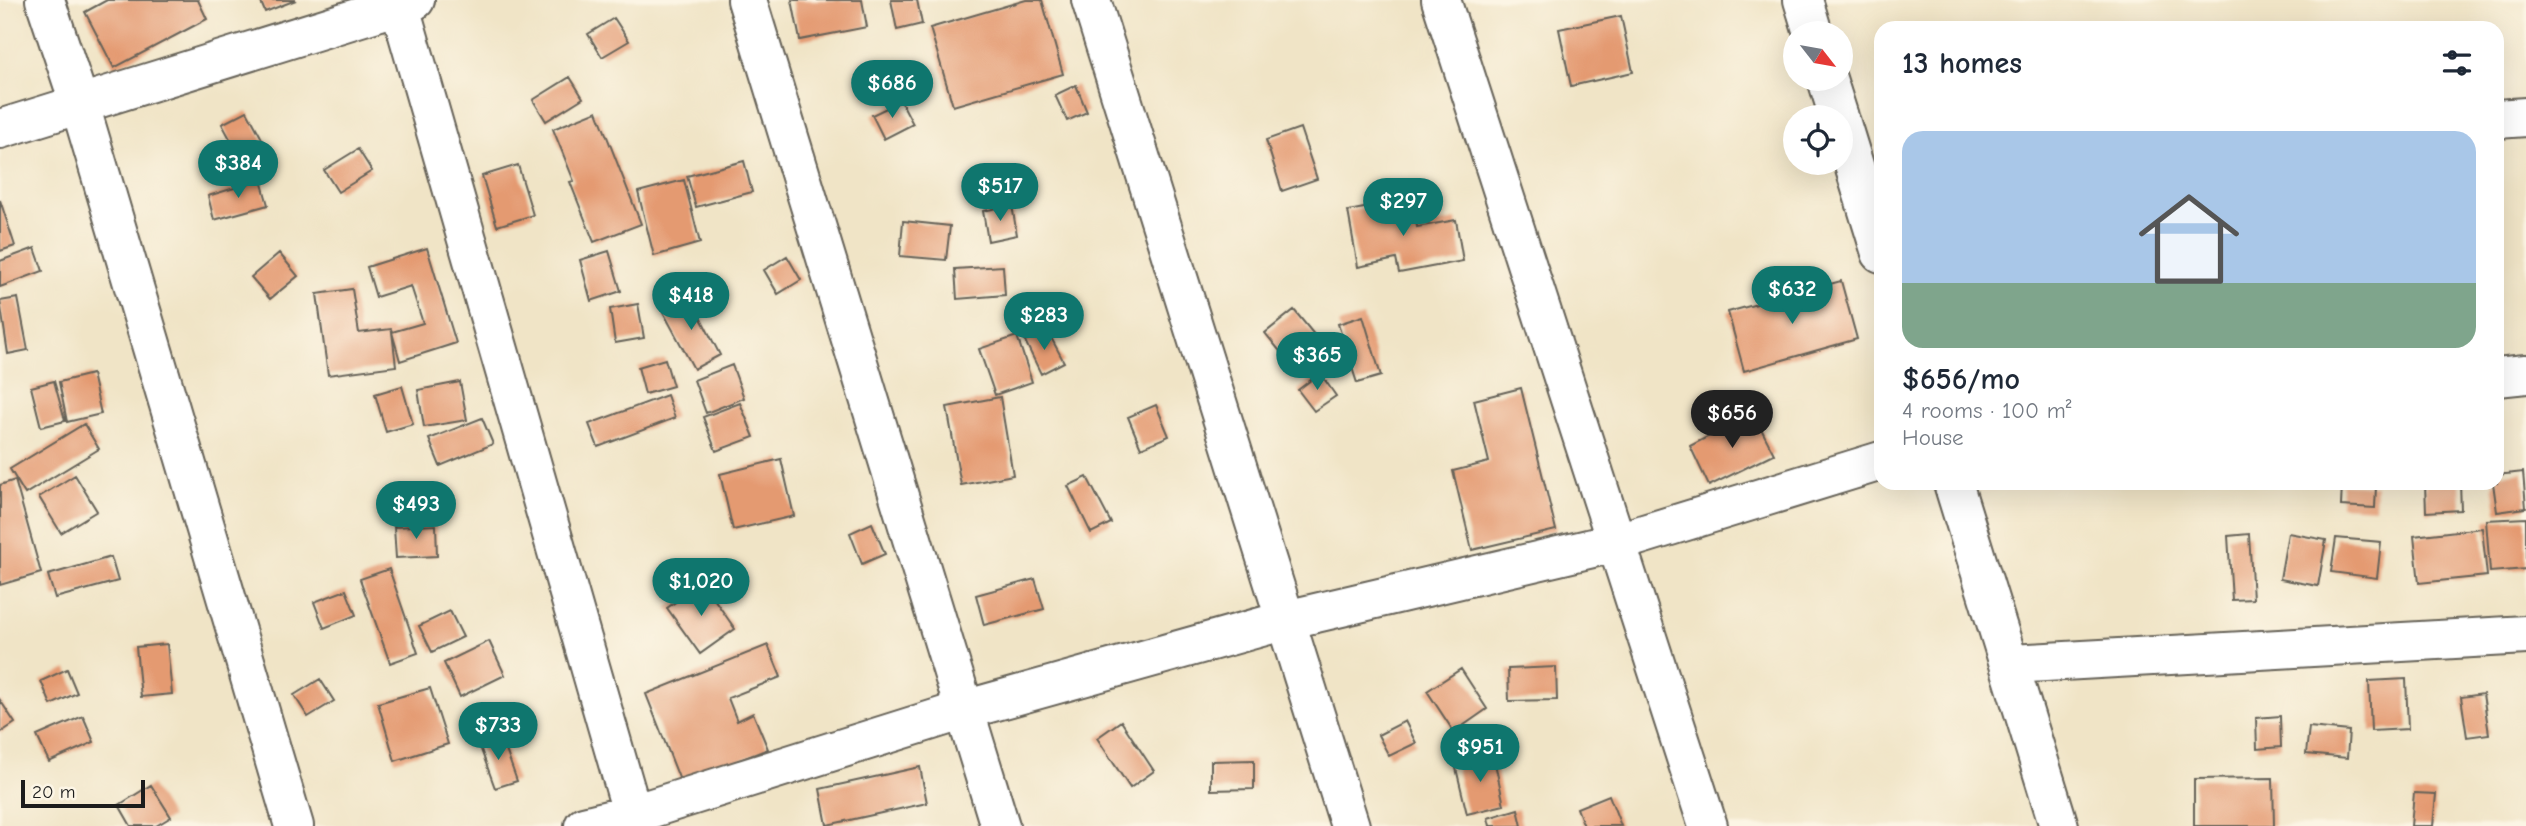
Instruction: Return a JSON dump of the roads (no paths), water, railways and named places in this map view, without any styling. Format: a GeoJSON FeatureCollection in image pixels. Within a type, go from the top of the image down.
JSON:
{"type":"FeatureCollection","features":[{"type":"Feature","properties":{"kind":"street"},"geometry":{"type":"LineString","coordinates":[[45,0],[80,106],[294,826]]}},
{"type":"Feature","properties":{"kind":"street"},"geometry":{"type":"LineString","coordinates":[[747,0],[1000,826]]}},
{"type":"Feature","properties":{"kind":"street"},"geometry":{"type":"LineString","coordinates":[[1091,0],[1350,826]]}},
{"type":"Feature","properties":{"kind":"street"},"geometry":{"type":"LineString","coordinates":[[1441,0],[1708,826]]}},
{"type":"Feature","properties":{"kind":"street"},"geometry":{"type":"LineString","coordinates":[[1803,0],[1809,21]]}},
{"type":"Feature","properties":{"kind":"street"},"geometry":{"type":"LineString","coordinates":[[0,129],[80,106],[404,1],[635,820]]}},
{"type":"Feature","properties":{"kind":"street"},"geometry":{"type":"LineString","coordinates":[[2504,119],[2526,117]]}},
{"type":"Feature","properties":{"kind":"street"},"geometry":{"type":"LineString","coordinates":[[1853,143],[1869,169],[1874,204]]}},
{"type":"Feature","properties":{"kind":"street"},"geometry":{"type":"LineString","coordinates":[[2504,376],[2526,374]]}},
{"type":"Feature","properties":{"kind":"street"},"geometry":{"type":"LineString","coordinates":[[584,826],[635,820],[964,710],[1286,620],[1618,541],[1874,463]]}},
{"type":"Feature","properties":{"kind":"street"},"geometry":{"type":"LineString","coordinates":[[1954,490],[2059,826]]}},
{"type":"Feature","properties":{"kind":"street"},"geometry":{"type":"LineString","coordinates":[[2010,664],[2526,635]]}}]}
